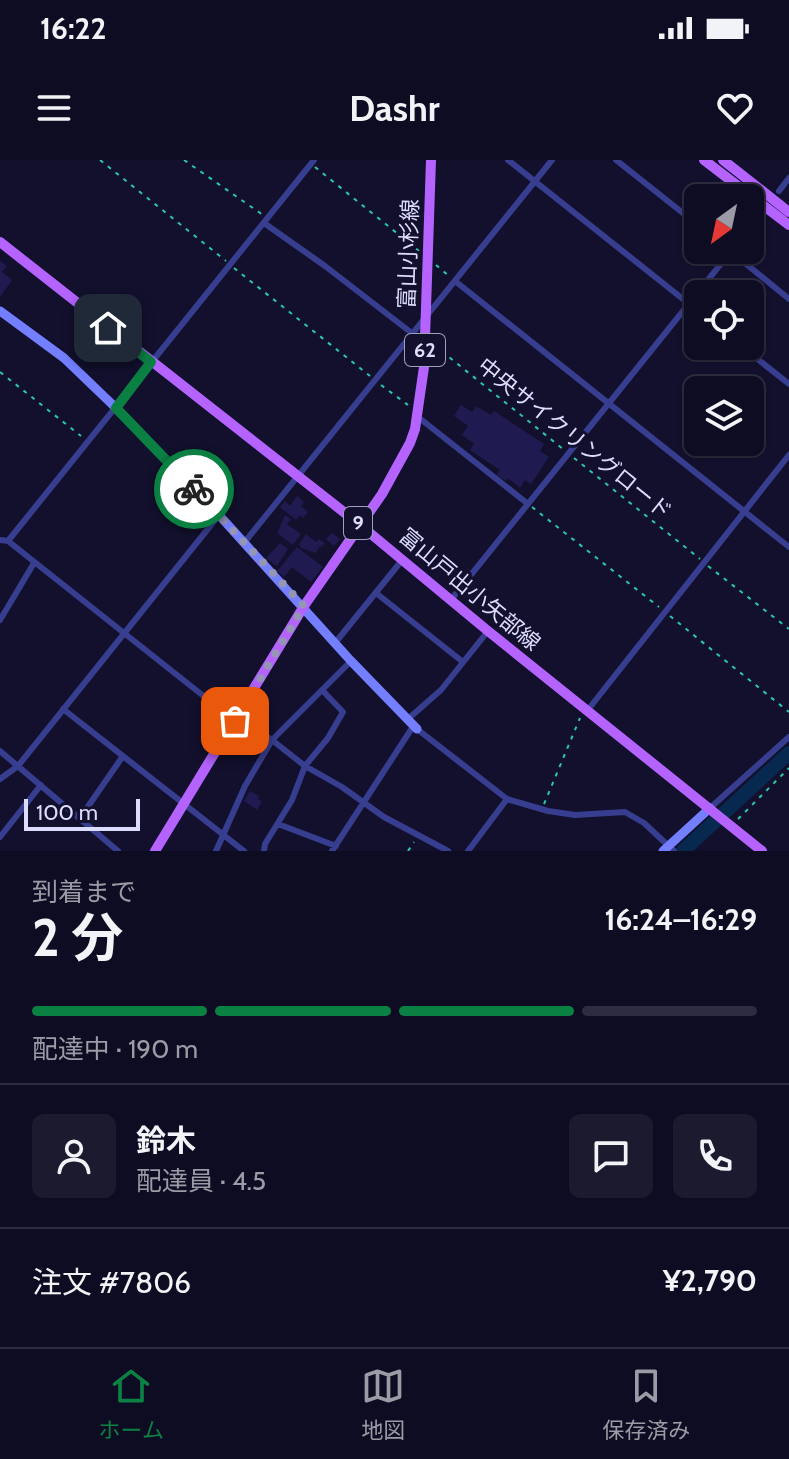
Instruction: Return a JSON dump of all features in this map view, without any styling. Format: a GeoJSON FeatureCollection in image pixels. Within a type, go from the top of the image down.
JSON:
{"type":"FeatureCollection","features":[{"type":"Feature","properties":{"kind":"main road","name":"富山小杉線"},"geometry":{"type":"LineString","coordinates":[[155,851],[304,606],[401,463],[415,429],[425,338],[431,160]]}},
{"type":"Feature","properties":{"kind":"main road"},"geometry":{"type":"LineString","coordinates":[[704,160],[789,225]]}},
{"type":"Feature","properties":{"kind":"main road"},"geometry":{"type":"LineString","coordinates":[[723,160],[789,212]]}},
{"type":"Feature","properties":{"kind":"main road","name":"富山戸出小矢部線"},"geometry":{"type":"LineString","coordinates":[[0,242],[403,559],[450,601],[762,851]]}},
{"type":"Feature","properties":{"kind":"street"},"geometry":{"type":"LineString","coordinates":[[508,160],[684,300]]}},
{"type":"Feature","properties":{"kind":"street"},"geometry":{"type":"LineString","coordinates":[[244,543],[552,160]]}},
{"type":"Feature","properties":{"kind":"street"},"geometry":{"type":"LineString","coordinates":[[616,160],[684,214]]}},
{"type":"Feature","properties":{"kind":"street"},"geometry":{"type":"LineString","coordinates":[[8,541],[313,162]]}},
{"type":"Feature","properties":{"kind":"street"},"geometry":{"type":"LineString","coordinates":[[779,191],[789,178]]}},
{"type":"Feature","properties":{"kind":"street"},"geometry":{"type":"LineString","coordinates":[[265,220],[413,334]]}},
{"type":"Feature","properties":{"kind":"street"},"geometry":{"type":"LineString","coordinates":[[708,280],[721,264]]}},
{"type":"Feature","properties":{"kind":"street"},"geometry":{"type":"LineString","coordinates":[[747,264],[789,299]]}},
{"type":"Feature","properties":{"kind":"street"},"geometry":{"type":"LineString","coordinates":[[455,281],[789,547]]}},
{"type":"Feature","properties":{"kind":"street"},"geometry":{"type":"LineString","coordinates":[[450,601],[684,310]]}},
{"type":"Feature","properties":{"kind":"street"},"geometry":{"type":"LineString","coordinates":[[0,311],[64,358],[116,408],[413,724],[507,799],[575,815],[625,812],[644,823],[669,849],[789,737]]}},
{"type":"Feature","properties":{"kind":"street"},"geometry":{"type":"LineString","coordinates":[[759,360],[789,384]]}},
{"type":"Feature","properties":{"kind":"street"},"geometry":{"type":"LineString","coordinates":[[418,415],[528,504]]}},
{"type":"Feature","properties":{"kind":"street"},"geometry":{"type":"LineString","coordinates":[[585,710],[789,455]]}},
{"type":"Feature","properties":{"kind":"street"},"geometry":{"type":"LineString","coordinates":[[0,779],[18,766],[219,515]]}},
{"type":"Feature","properties":{"kind":"street"},"geometry":{"type":"LineString","coordinates":[[0,540],[8,541],[235,721],[249,725],[305,766],[448,851]]}},
{"type":"Feature","properties":{"kind":"street"},"geometry":{"type":"LineString","coordinates":[[335,643],[403,559]]}},
{"type":"Feature","properties":{"kind":"street"},"geometry":{"type":"LineString","coordinates":[[0,620],[34,563]]}},
{"type":"Feature","properties":{"kind":"street"},"geometry":{"type":"LineString","coordinates":[[376,593],[463,662]]}},
{"type":"Feature","properties":{"kind":"street"},"geometry":{"type":"LineString","coordinates":[[278,824],[334,848],[413,724],[488,631]]}},
{"type":"Feature","properties":{"kind":"street"},"geometry":{"type":"LineString","coordinates":[[216,851],[245,786],[272,740],[351,661]]}},
{"type":"Feature","properties":{"kind":"street"},"geometry":{"type":"LineString","coordinates":[[264,851],[265,844],[292,800],[305,766],[328,738],[343,712],[322,690]]}},
{"type":"Feature","properties":{"kind":"street"},"geometry":{"type":"LineString","coordinates":[[63,709],[244,851]]}},
{"type":"Feature","properties":{"kind":"street"},"geometry":{"type":"LineString","coordinates":[[0,751],[118,851]]}},
{"type":"Feature","properties":{"kind":"street"},"geometry":{"type":"LineString","coordinates":[[80,818],[123,756]]}},
{"type":"Feature","properties":{"kind":"street"},"geometry":{"type":"LineString","coordinates":[[0,837],[41,785]]}},
{"type":"Feature","properties":{"kind":"street"},"geometry":{"type":"LineString","coordinates":[[468,851],[507,799]]}},
{"type":"Feature","properties":{"kind":"path"},"geometry":{"type":"LineString","coordinates":[[100,160],[418,415]]}},
{"type":"Feature","properties":{"kind":"path"},"geometry":{"type":"LineString","coordinates":[[184,160],[265,220]]}},
{"type":"Feature","properties":{"kind":"path"},"geometry":{"type":"LineString","coordinates":[[313,162],[455,281]]}},
{"type":"Feature","properties":{"kind":"path","name":"中央サイクリングロード"},"geometry":{"type":"LineString","coordinates":[[425,338],[789,629]]}},
{"type":"Feature","properties":{"kind":"path"},"geometry":{"type":"LineString","coordinates":[[0,372],[88,442]]}},
{"type":"Feature","properties":{"kind":"path"},"geometry":{"type":"LineString","coordinates":[[528,504],[789,712]]}},
{"type":"Feature","properties":{"kind":"path"},"geometry":{"type":"LineString","coordinates":[[542,809],[585,710]]}},
{"type":"Feature","properties":{"kind":"path"},"geometry":{"type":"LineString","coordinates":[[730,825],[789,768]]}},
{"type":"Feature","properties":{"kind":"path"},"geometry":{"type":"LineString","coordinates":[[408,851],[418,835]]}},
{"type":"Feature","properties":{"kind":"building"},"geometry":{"type":"Polygon","coordinates":[[[0,261],[7,266],[2,272],[12,280],[0,297],[0,261]]]}},
{"type":"Feature","properties":{"kind":"building"},"geometry":{"type":"Polygon","coordinates":[[[461,405],[472,412],[476,406],[491,415],[494,411],[544,444],[540,451],[549,457],[531,484],[525,480],[520,488],[508,478],[506,481],[497,475],[500,470],[470,450],[474,444],[462,435],[468,426],[454,416],[461,405]]]}},
{"type":"Feature","properties":{"kind":"building"},"geometry":{"type":"Polygon","coordinates":[[[297,496],[308,512],[296,520],[280,507],[285,501],[290,506],[297,496]]]}},
{"type":"Feature","properties":{"kind":"building"},"geometry":{"type":"Polygon","coordinates":[[[285,515],[291,519],[287,524],[301,534],[293,545],[277,533],[285,515]]]}},
{"type":"Feature","properties":{"kind":"building"},"geometry":{"type":"Polygon","coordinates":[[[332,533],[340,539],[334,546],[326,539],[332,533]]]}},
{"type":"Feature","properties":{"kind":"building"},"geometry":{"type":"Polygon","coordinates":[[[306,534],[316,542],[319,539],[325,543],[316,553],[301,548],[299,544],[306,534]]]}},
{"type":"Feature","properties":{"kind":"building"},"geometry":{"type":"Polygon","coordinates":[[[280,543],[288,549],[277,566],[266,558],[280,543]]]}},
{"type":"Feature","properties":{"kind":"building"},"geometry":{"type":"Polygon","coordinates":[[[297,547],[323,567],[311,582],[292,567],[284,577],[277,571],[297,547]]]}},
{"type":"Feature","properties":{"kind":"building"},"geometry":{"type":"Polygon","coordinates":[[[250,791],[262,802],[257,810],[244,801],[250,791]]]}},
{"type":"Feature","properties":{"kind":"waterway"},"geometry":{"type":"LineString","coordinates":[[683,851],[789,753]]}},
{"type":"Feature","properties":{"kind":"way so far"},"geometry":{"type":"LineString","coordinates":[[194,489],[304,606],[235,721]]}},
{"type":"Feature","properties":{"kind":"route"},"geometry":{"type":"LineString","coordinates":[[108,328],[151,362],[116,408],[194,489]]}}]}
